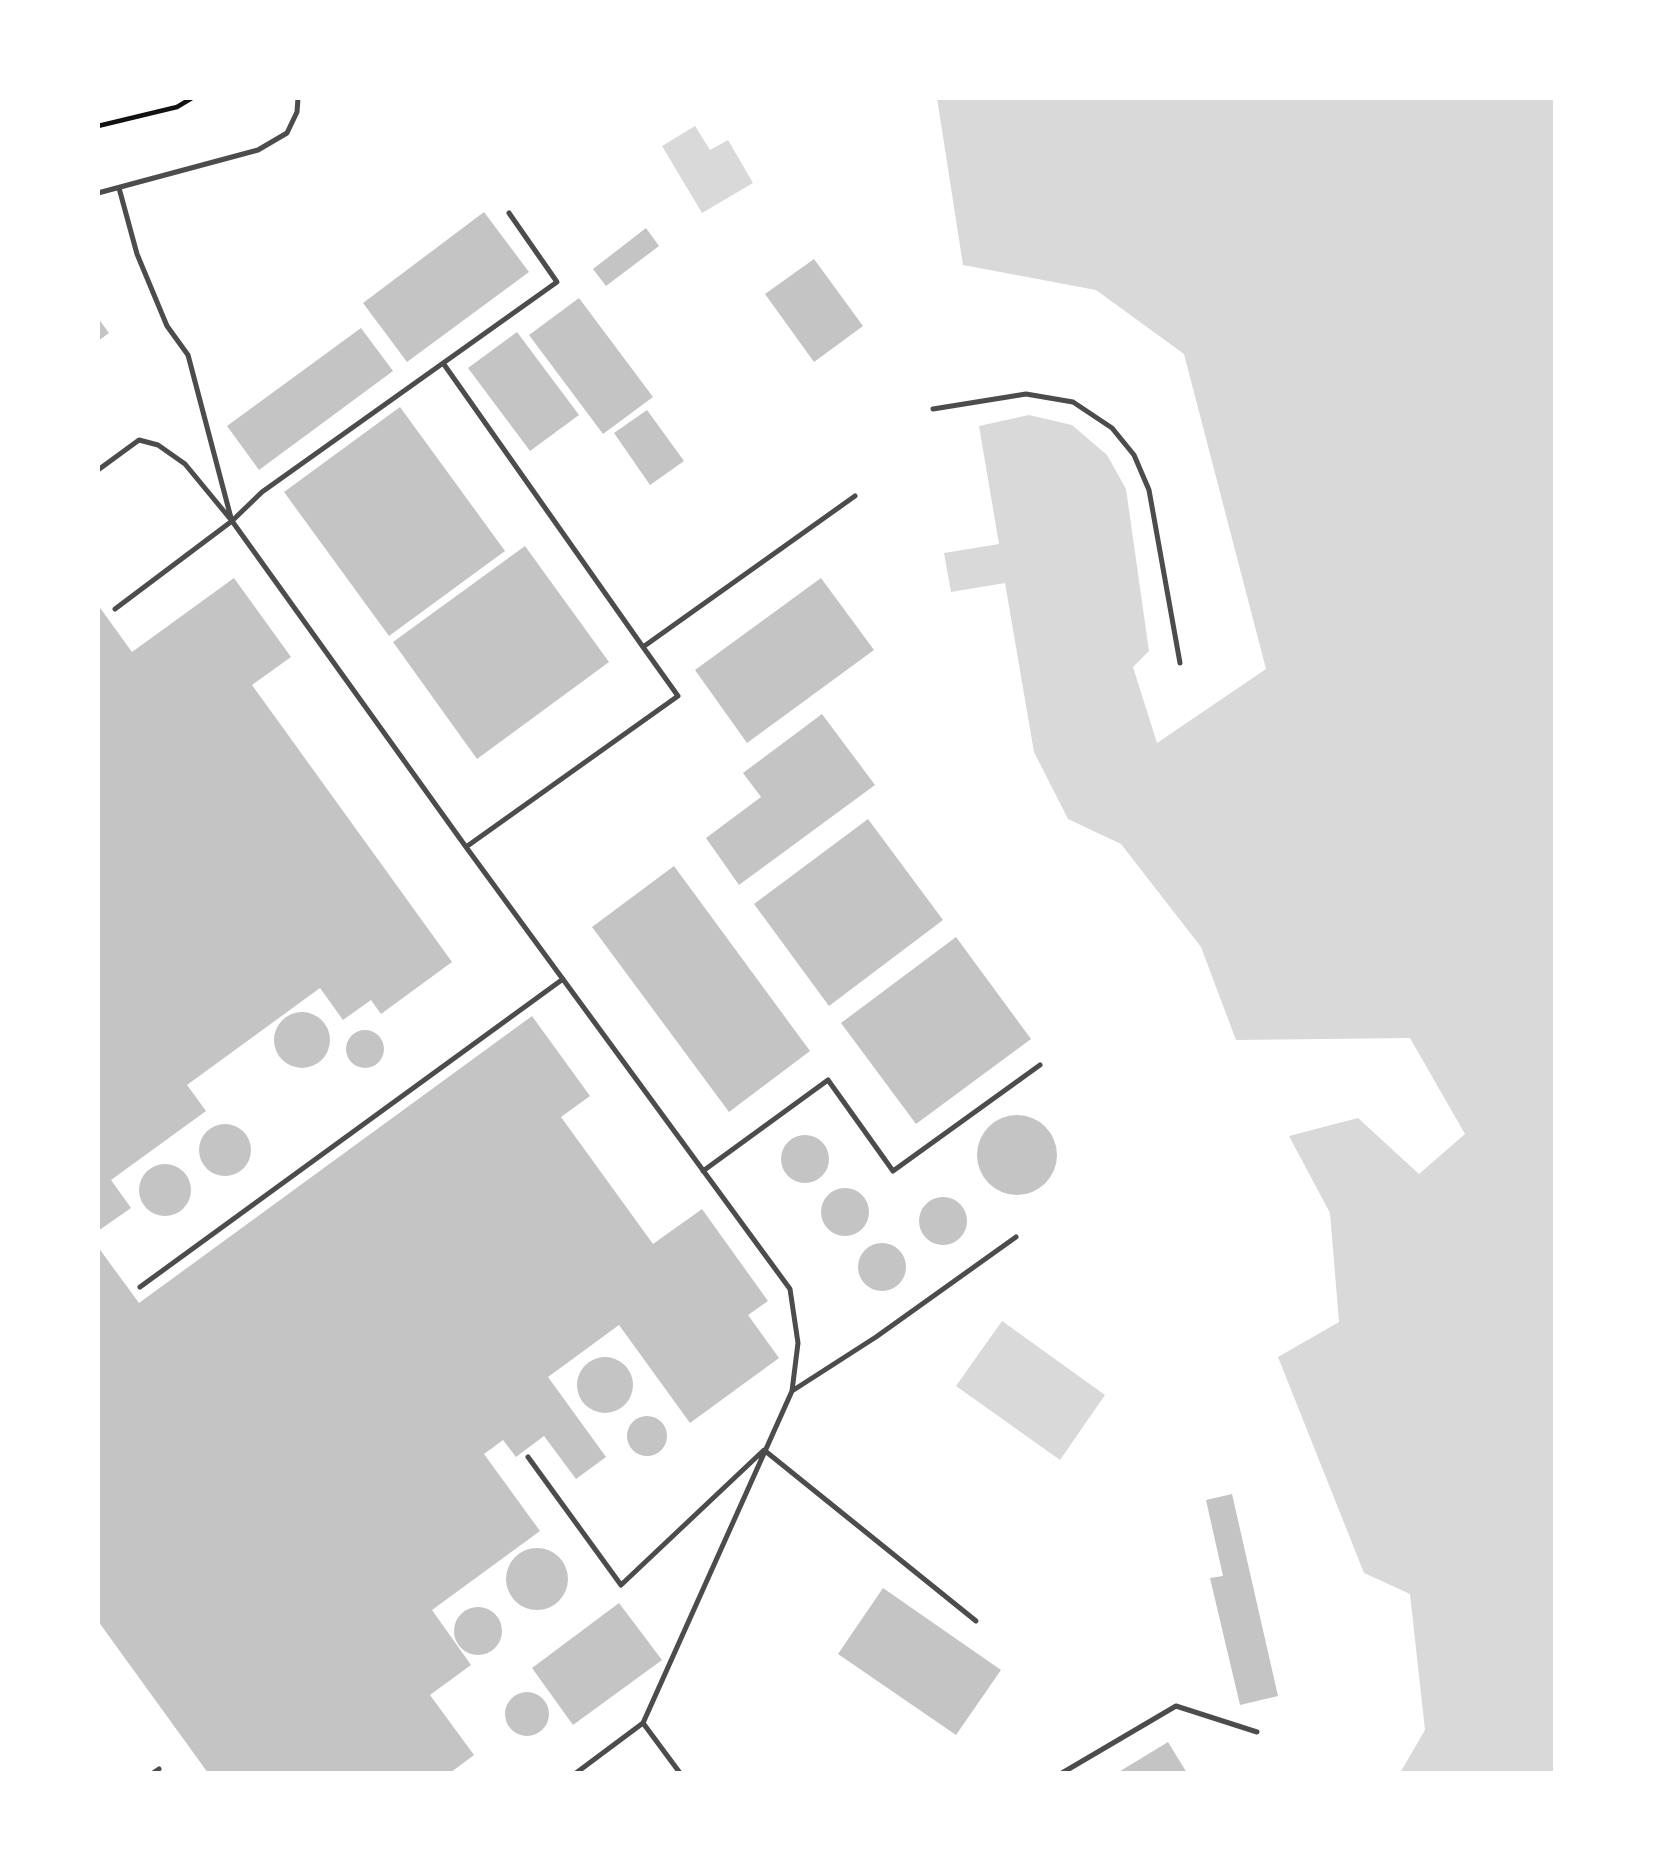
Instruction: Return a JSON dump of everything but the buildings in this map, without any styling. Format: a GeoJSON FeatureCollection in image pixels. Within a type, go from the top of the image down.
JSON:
{"type":"FeatureCollection","features":[{"type":"Feature","properties":{"kind":"lane"},"geometry":{"type":"LineString","coordinates":[[98,193],[258,150],[287,133],[297,112],[298,98]]}},
{"type":"Feature","properties":{"kind":"lane"},"geometry":{"type":"LineString","coordinates":[[119,188],[138,254],[162,314],[167,326],[188,355],[232,521]]}},
{"type":"Feature","properties":{"kind":"lane"},"geometry":{"type":"LineString","coordinates":[[115,609],[232,521],[262,492],[557,282],[509,213]]}},
{"type":"Feature","properties":{"kind":"lane"},"geometry":{"type":"LineString","coordinates":[[443,363],[678,696],[466,847]]}},
{"type":"Feature","properties":{"kind":"lane"},"geometry":{"type":"LineString","coordinates":[[933,409],[1026,394],[1073,402],[1112,428],[1135,456],[1149,490],[1180,663]]}},
{"type":"Feature","properties":{"kind":"lane"},"geometry":{"type":"LineString","coordinates":[[98,470],[139,440],[158,445],[185,464],[232,521],[466,847],[790,1289],[798,1343],[792,1391],[643,1723],[576,1773]]}},
{"type":"Feature","properties":{"kind":"lane"},"geometry":{"type":"LineString","coordinates":[[643,647],[855,496]]}},
{"type":"Feature","properties":{"kind":"lane"},"geometry":{"type":"LineString","coordinates":[[141,1287],[563,979]]}},
{"type":"Feature","properties":{"kind":"lane"},"geometry":{"type":"LineString","coordinates":[[703,1171],[828,1080],[893,1171],[1040,1065]]}},
{"type":"Feature","properties":{"kind":"lane"},"geometry":{"type":"LineString","coordinates":[[792,1391],[876,1337],[1016,1237]]}},
{"type":"Feature","properties":{"kind":"lane"},"geometry":{"type":"LineString","coordinates":[[528,1457],[621,1586],[764,1450]]}},
{"type":"Feature","properties":{"kind":"lane"},"geometry":{"type":"LineString","coordinates":[[764,1450],[976,1621]]}},
{"type":"Feature","properties":{"kind":"lane"},"geometry":{"type":"LineString","coordinates":[[1062,1773],[1176,1706],[1257,1732]]}},
{"type":"Feature","properties":{"kind":"lane"},"geometry":{"type":"LineString","coordinates":[[643,1723],[680,1773]]}},
{"type":"Feature","properties":{"kind":"path"},"geometry":{"type":"LineString","coordinates":[[98,126],[177,107],[192,98]]}},
{"type":"Feature","properties":{"kind":"shaded area"},"geometry":{"type":"Polygon","coordinates":[[[937,98],[1555,98],[1555,1773],[1400,1773],[1425,1730],[1410,1594],[1364,1573],[1278,1357],[1339,1322],[1330,1213],[1289,1136],[1358,1118],[1419,1174],[1465,1134],[1410,1038],[1236,1040],[1201,947],[1121,844],[1068,819],[1034,752],[1005,583],[951,592],[944,553],[999,544],[979,426],[1029,415],[1072,425],[1107,455],[1126,489],[1149,651],[1133,667],[1157,743],[1266,669],[1184,354],[1096,290],[963,265],[937,98]]]}},
{"type":"Feature","properties":{"kind":"shaded area"},"geometry":{"type":"Polygon","coordinates":[[[695,126],[710,150],[728,140],[753,183],[702,213],[662,146],[695,126]]]}},
{"type":"Feature","properties":{"kind":"shaded area"},"geometry":{"type":"Polygon","coordinates":[[[1002,1321],[1105,1395],[1060,1460],[956,1386],[1002,1321]]]}}]}
